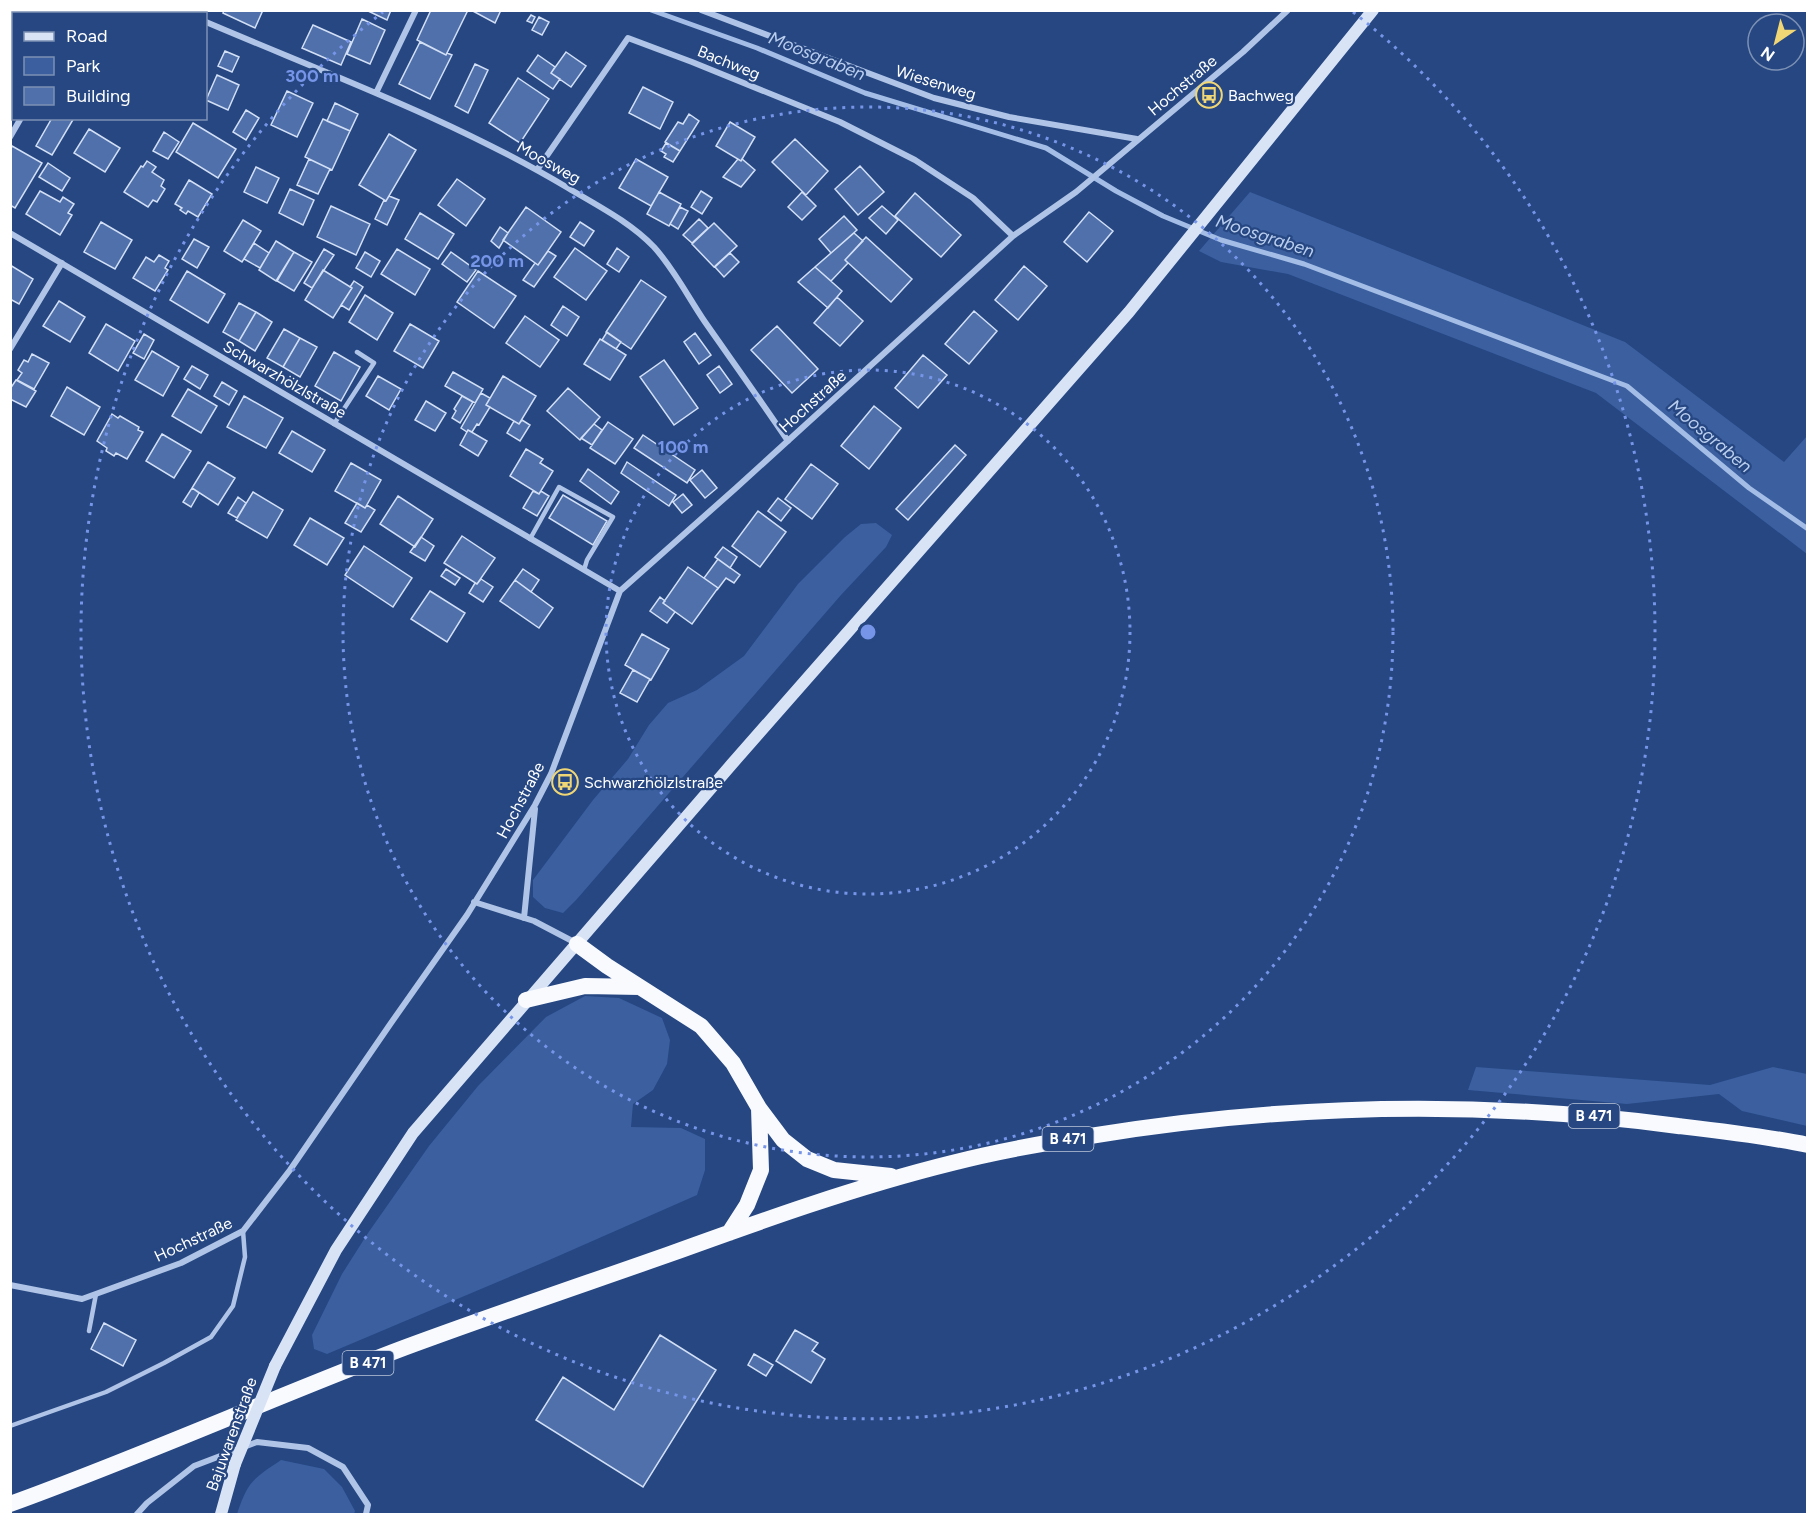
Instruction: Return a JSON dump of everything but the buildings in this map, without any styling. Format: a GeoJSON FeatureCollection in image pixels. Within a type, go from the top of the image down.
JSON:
{"type":"FeatureCollection","features":[{"type":"Feature","properties":{"kind":"highway"},"geometry":{"type":"LineString","coordinates":[[577,944],[607,966],[701,1026],[733,1063],[759,1108],[783,1140],[807,1159],[834,1170],[901,1177]]}},
{"type":"Feature","properties":{"kind":"highway"},"geometry":{"type":"LineString","coordinates":[[526,1000],[585,986],[640,987]]}},
{"type":"Feature","properties":{"kind":"highway"},"geometry":{"type":"LineString","coordinates":[[729,1233],[747,1205],[761,1170],[759,1108]]}},
{"type":"Feature","properties":{"kind":"highway","name":"B 471"},"geometry":{"type":"LineString","coordinates":[[10,1504],[74,1481],[392,1353],[729,1233],[846,1192],[1020,1147],[1156,1125],[1238,1116],[1403,1108],[1579,1114],[1808,1145]]}},
{"type":"Feature","properties":{"kind":"main road","name":"Bajuwarenstraße"},"geometry":{"type":"LineString","coordinates":[[221,1515],[235,1464],[274,1366],[336,1250],[413,1133],[526,1000],[1129,312],[1374,10]]}},
{"type":"Feature","properties":{"kind":"street"},"geometry":{"type":"LineString","coordinates":[[376,93],[416,10]]}},
{"type":"Feature","properties":{"kind":"street","name":"Wiesenweg"},"geometry":{"type":"LineString","coordinates":[[701,10],[934,98],[1009,117],[1137,140]]}},
{"type":"Feature","properties":{"kind":"street","name":"Hochstraße"},"geometry":{"type":"LineString","coordinates":[[10,1286],[82,1299],[181,1263],[243,1231],[291,1170],[467,915],[535,805],[558,755],[620,591],[1013,236],[1076,192],[1243,52],[1288,10]]}},
{"type":"Feature","properties":{"kind":"street","name":"Moosweg"},"geometry":{"type":"LineString","coordinates":[[207,22],[467,134],[537,170],[624,221],[653,246],[668,264],[788,441]]}},
{"type":"Feature","properties":{"kind":"street","name":"Bachweg"},"geometry":{"type":"LineString","coordinates":[[537,170],[628,38],[840,122],[915,160],[973,198],[1013,236]]}},
{"type":"Feature","properties":{"kind":"street"},"geometry":{"type":"LineString","coordinates":[[10,137],[20,120]]}},
{"type":"Feature","properties":{"kind":"street","name":"Schwarzhölzlstraße"},"geometry":{"type":"LineString","coordinates":[[10,233],[620,591]]}},
{"type":"Feature","properties":{"kind":"street"},"geometry":{"type":"LineString","coordinates":[[10,350],[62,263]]}},
{"type":"Feature","properties":{"kind":"street"},"geometry":{"type":"LineString","coordinates":[[524,918],[535,805]]}},
{"type":"Feature","properties":{"kind":"street"},"geometry":{"type":"LineString","coordinates":[[474,902],[534,921],[577,944]]}},
{"type":"Feature","properties":{"kind":"street"},"geometry":{"type":"LineString","coordinates":[[137,1515],[147,1503],[194,1466],[257,1442],[308,1448],[343,1467],[368,1505],[366,1515]]}},
{"type":"Feature","properties":{"kind":"lane"},"geometry":{"type":"LineString","coordinates":[[334,424],[374,363],[357,352]]}},
{"type":"Feature","properties":{"kind":"lane"},"geometry":{"type":"LineString","coordinates":[[530,538],[559,487],[613,517],[587,560],[584,570]]}},
{"type":"Feature","properties":{"kind":"lane"},"geometry":{"type":"LineString","coordinates":[[10,1426],[106,1392],[211,1337],[233,1306],[245,1257],[243,1231]]}},
{"type":"Feature","properties":{"kind":"lane"},"geometry":{"type":"LineString","coordinates":[[89,1331],[96,1294]]}},
{"type":"Feature","properties":{"kind":"green space"},"geometry":{"type":"Polygon","coordinates":[[[1250,192],[1625,342],[1784,462],[1807,436],[1807,554],[1596,393],[1288,274],[1221,262],[1199,251],[1250,192]]]}},
{"type":"Feature","properties":{"kind":"green space"},"geometry":{"type":"Polygon","coordinates":[[[876,523],[892,535],[886,547],[841,595],[577,899],[563,913],[545,908],[533,897],[533,880],[593,800],[628,759],[649,725],[668,703],[697,690],[744,656],[798,584],[861,524],[876,523]]]}},
{"type":"Feature","properties":{"kind":"green space"},"geometry":{"type":"Polygon","coordinates":[[[585,996],[619,998],[662,1018],[670,1040],[667,1064],[653,1090],[633,1104],[631,1127],[681,1128],[705,1139],[705,1170],[697,1195],[327,1354],[314,1349],[312,1335],[342,1274],[429,1146],[478,1086],[546,1017],[585,996]]]}},
{"type":"Feature","properties":{"kind":"green space"},"geometry":{"type":"Polygon","coordinates":[[[1476,1067],[1710,1085],[1773,1067],[1807,1074],[1807,1126],[1742,1111],[1719,1094],[1627,1104],[1468,1090],[1476,1067]]]}},
{"type":"Feature","properties":{"kind":"green space"},"geometry":{"type":"Polygon","coordinates":[[[281,1460],[324,1469],[342,1487],[355,1511],[354,1514],[237,1514],[248,1487],[281,1460]]]}},
{"type":"Feature","properties":{"kind":"waterway","name":"Moosgraben"},"geometry":{"type":"LineString","coordinates":[[651,10],[757,48],[865,93],[1046,148],[1116,191],[1163,216],[1221,240],[1304,264],[1627,386],[1749,488],[1808,529]]}},
{"type":"Feature","properties":{"kind":"place","name":"Bachweg"},"geometry":{"type":"Point","coordinates":[1209,95]}},
{"type":"Feature","properties":{"kind":"place","name":"Schwarzhölzlstraße"},"geometry":{"type":"Point","coordinates":[565,782]}}]}
